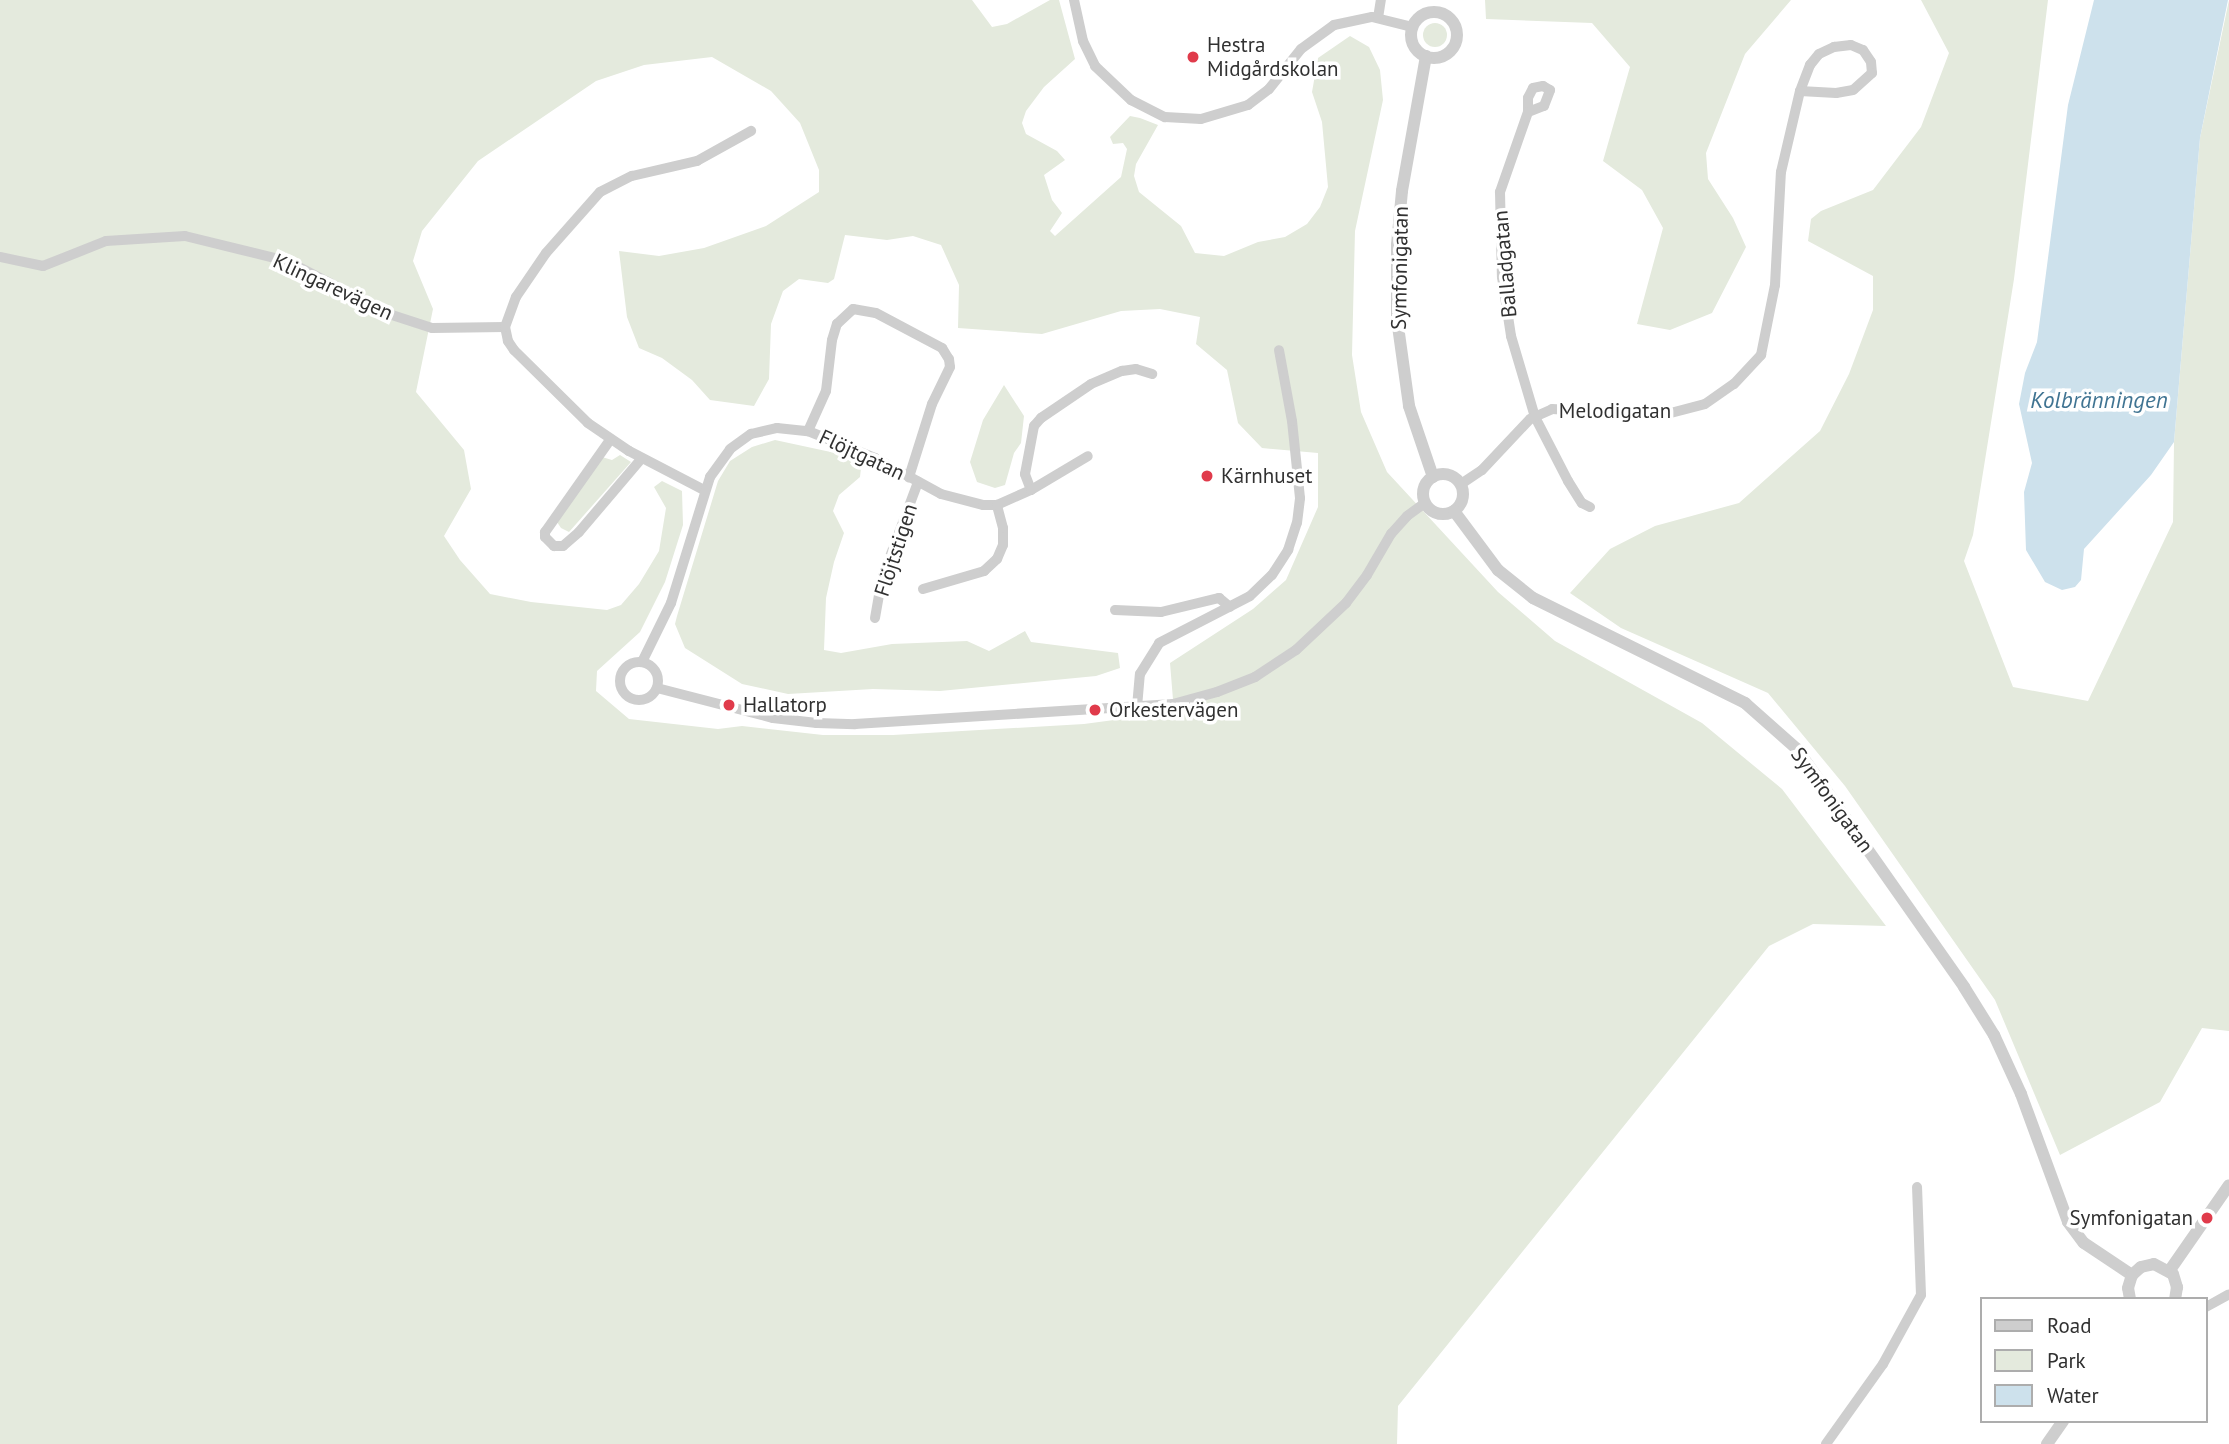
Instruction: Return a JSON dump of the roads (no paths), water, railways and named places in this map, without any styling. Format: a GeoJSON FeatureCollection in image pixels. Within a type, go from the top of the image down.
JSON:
{"type":"FeatureCollection","features":[{"type":"Feature","properties":{"kind":"street"},"geometry":{"type":"LineString","coordinates":[[1074,0],[1088,53],[1103,75],[1131,100],[1155,114],[1191,119],[1222,114],[1248,105],[1269,89],[1301,49],[1325,30],[1348,21],[1378,18],[1412,27]]}},
{"type":"Feature","properties":{"kind":"street"},"geometry":{"type":"LineString","coordinates":[[1378,18],[1381,0]]}},
{"type":"Feature","properties":{"kind":"street"},"geometry":{"type":"LineString","coordinates":[[1443,13],[1446,0]]}},
{"type":"Feature","properties":{"kind":"street"},"geometry":{"type":"LineString","coordinates":[[1443,13],[1455,25],[1455,45],[1443,56],[1426,56],[1413,45],[1412,27],[1423,15],[1443,13]]}},
{"type":"Feature","properties":{"kind":"street","name":"Melodigatan"},"geometry":{"type":"LineString","coordinates":[[1461,484],[1482,470],[1535,417],[1552,409],[1662,415],[1705,404],[1734,384],[1761,355],[1775,285],[1781,172],[1800,91],[1810,65],[1819,54],[1834,47],[1852,45],[1863,50],[1871,62],[1872,73],[1853,90],[1836,93],[1800,91]]}},
{"type":"Feature","properties":{"kind":"street","name":"Symfonigatan"},"geometry":{"type":"LineString","coordinates":[[1426,56],[1402,191],[1397,245],[1397,319],[1409,406],[1433,477]]}},
{"type":"Feature","properties":{"kind":"street","name":"Balladgatan"},"geometry":{"type":"LineString","coordinates":[[1528,112],[1500,192],[1502,277],[1511,336],[1535,417],[1568,481],[1582,503],[1590,507]]}},
{"type":"Feature","properties":{"kind":"street"},"geometry":{"type":"LineString","coordinates":[[704,490],[610,440],[588,423],[514,350],[508,341],[505,327],[516,297],[546,253],[600,192],[632,176],[697,161],[751,131]]}},
{"type":"Feature","properties":{"kind":"street","name":"Klingarevägen"},"geometry":{"type":"LineString","coordinates":[[0,257],[43,266],[106,241],[185,236],[287,261],[391,315],[432,328],[505,327]]}},
{"type":"Feature","properties":{"kind":"street","name":"Flöjtstigen"},"geometry":{"type":"LineString","coordinates":[[808,431],[826,391],[832,340],[838,324],[853,309],[876,313],[942,348],[949,359],[950,367],[932,404],[914,479],[882,578],[875,618]]}},
{"type":"Feature","properties":{"kind":"street"},"geometry":{"type":"LineString","coordinates":[[1138,707],[1136,684],[1159,643],[1250,596],[1272,575],[1288,550],[1297,523],[1299,474],[1279,350]]}},
{"type":"Feature","properties":{"kind":"street"},"geometry":{"type":"LineString","coordinates":[[1031,490],[1025,474],[1034,426],[1041,418],[1091,384],[1122,371],[1136,369],[1152,374]]}},
{"type":"Feature","properties":{"kind":"street","name":"Flöjtgatan"},"geometry":{"type":"LineString","coordinates":[[642,662],[671,603],[704,490],[721,458],[740,440],[761,430],[777,428],[808,431],[833,439],[961,502],[997,505],[1031,490],[1088,456]]}},
{"type":"Feature","properties":{"kind":"street"},"geometry":{"type":"LineString","coordinates":[[610,440],[545,531],[545,537],[554,546],[563,546],[579,531],[642,458]]}},
{"type":"Feature","properties":{"kind":"street"},"geometry":{"type":"LineString","coordinates":[[1449,475],[1461,484],[1463,499],[1454,511],[1439,514],[1425,503],[1424,488],[1433,477],[1449,475]]}},
{"type":"Feature","properties":{"kind":"street"},"geometry":{"type":"LineString","coordinates":[[657,688],[773,718],[817,723],[855,724],[1173,704],[1217,692],[1255,677],[1312,637],[1363,582],[1391,534],[1407,516],[1425,503]]}},
{"type":"Feature","properties":{"kind":"street"},"geometry":{"type":"LineString","coordinates":[[923,589],[984,571],[996,559],[1003,545],[1003,528],[997,505]]}},
{"type":"Feature","properties":{"kind":"street","name":"Symfonigatan"},"geometry":{"type":"LineString","coordinates":[[1454,511],[1498,570],[1533,598],[1745,703],[1797,749],[1964,987],[1994,1035],[2021,1094],[2068,1222],[2084,1243],[2132,1275]]}},
{"type":"Feature","properties":{"kind":"street"},"geometry":{"type":"LineString","coordinates":[[1115,610],[1161,612],[1219,598],[1230,607]]}},
{"type":"Feature","properties":{"kind":"street"},"geometry":{"type":"LineString","coordinates":[[642,662],[657,673],[657,688],[652,696],[639,700],[630,698],[623,691],[620,681],[624,669],[632,663],[642,662]]}},
{"type":"Feature","properties":{"kind":"street"},"geometry":{"type":"LineString","coordinates":[[2170,1270],[2229,1185]]}},
{"type":"Feature","properties":{"kind":"street"},"geometry":{"type":"LineString","coordinates":[[1825,1444],[1883,1364],[1920,1295],[1917,1187]]}},
{"type":"Feature","properties":{"kind":"street"},"geometry":{"type":"LineString","coordinates":[[2130,1297],[2128,1288],[2132,1275],[2150,1264],[2170,1270],[2177,1282],[2175,1297]]}},
{"type":"Feature","properties":{"kind":"street"},"geometry":{"type":"LineString","coordinates":[[2208,1306],[2229,1294]]}},
{"type":"Feature","properties":{"kind":"street"},"geometry":{"type":"LineString","coordinates":[[2048,1444],[2062,1423]]}},
{"type":"Feature","properties":{"kind":"water","name":"Kolbränningen"},"geometry":{"type":"Polygon","coordinates":[[[2094,0],[2228,0],[2200,138],[2174,442],[2151,475],[2084,549],[2081,580],[2075,587],[2062,590],[2045,582],[2026,550],[2024,492],[2032,463],[2019,404],[2025,373],[2037,342],[2068,105],[2094,0]]]}},
{"type":"Feature","properties":{"kind":"place","name":"Hestra Midgårdskolan"},"geometry":{"type":"Point","coordinates":[1193,57]}},
{"type":"Feature","properties":{"kind":"place","name":"Kärnhuset"},"geometry":{"type":"Point","coordinates":[1207,476]}},
{"type":"Feature","properties":{"kind":"place","name":"Hallatorp"},"geometry":{"type":"Point","coordinates":[729,705]}},
{"type":"Feature","properties":{"kind":"place","name":"Orkestervägen"},"geometry":{"type":"Point","coordinates":[1095,710]}},
{"type":"Feature","properties":{"kind":"place","name":"Symfonigatan"},"geometry":{"type":"Point","coordinates":[2207,1218]}}]}
